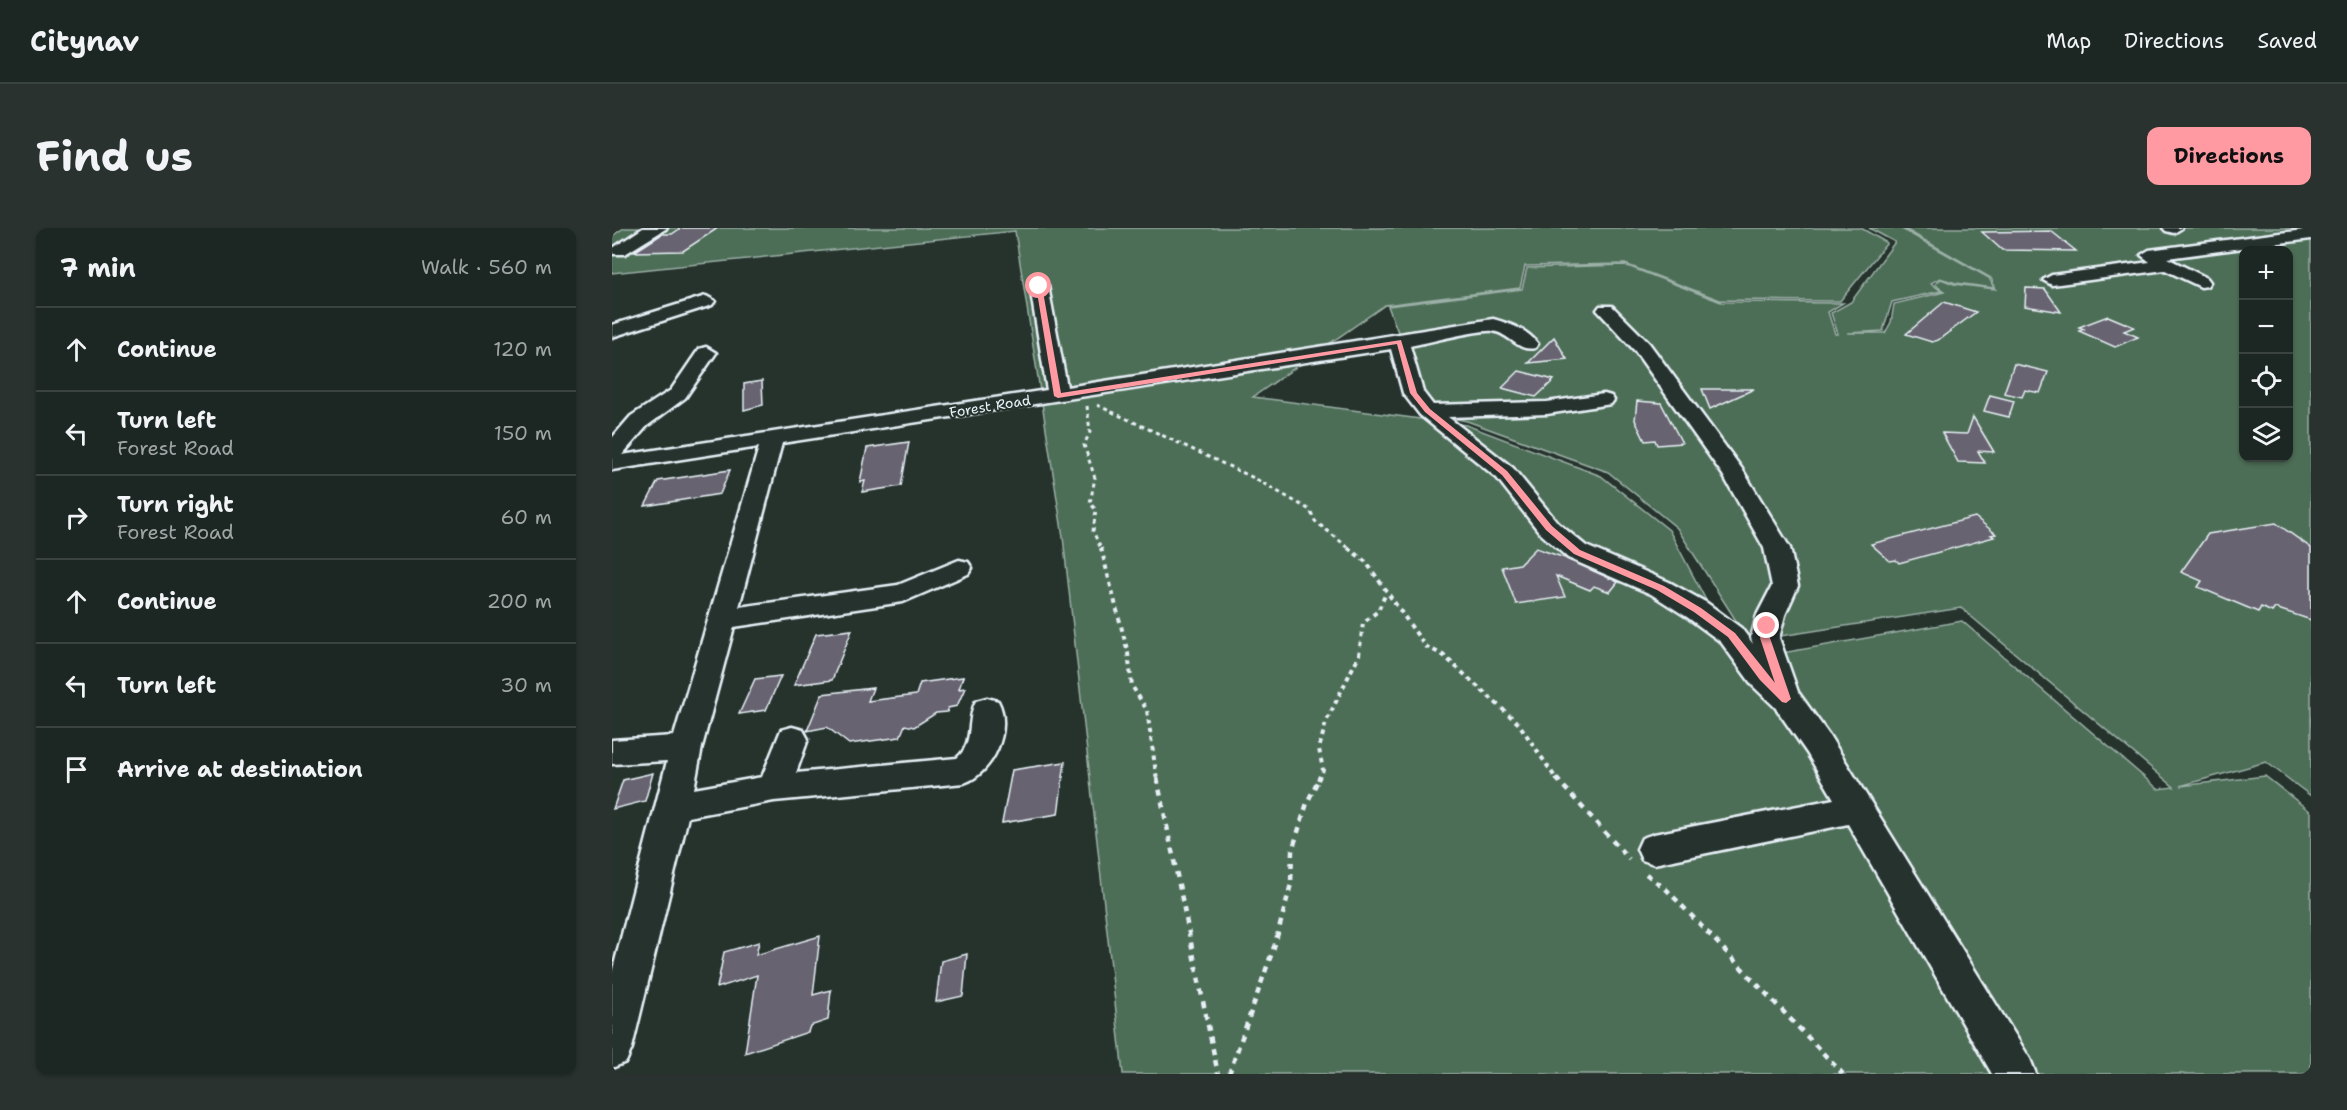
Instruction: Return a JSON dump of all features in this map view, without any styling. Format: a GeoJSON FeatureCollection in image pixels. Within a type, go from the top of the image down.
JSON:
{"type":"FeatureCollection","features":[{"type":"Feature","properties":{"kind":"street"},"geometry":{"type":"LineString","coordinates":[[619,251],[649,231],[658,228]]}},
{"type":"Feature","properties":{"kind":"street"},"geometry":{"type":"LineString","coordinates":[[2201,282],[2165,266],[2150,255],[2311,234]]}},
{"type":"Feature","properties":{"kind":"street"},"geometry":{"type":"LineString","coordinates":[[2052,280],[2165,266]]}},
{"type":"Feature","properties":{"kind":"street"},"geometry":{"type":"LineString","coordinates":[[1039,286],[1074,395]]}},
{"type":"Feature","properties":{"kind":"street"},"geometry":{"type":"LineString","coordinates":[[612,331],[706,301]]}},
{"type":"Feature","properties":{"kind":"street"},"geometry":{"type":"LineString","coordinates":[[1606,310],[1642,347],[1734,474],[1777,548],[1785,586],[1771,615],[1765,638],[1786,699]]}},
{"type":"Feature","properties":{"kind":"street","name":"Forest Road"},"geometry":{"type":"LineString","coordinates":[[612,463],[1074,395],[1493,325],[1513,332],[1528,344]]}},
{"type":"Feature","properties":{"kind":"street"},"geometry":{"type":"LineString","coordinates":[[1399,342],[1413,393],[1427,411],[1505,473],[1549,528],[1577,552],[1660,588],[1697,610],[1731,635],[1763,678],[1786,699],[1818,744],[2015,1074]]}},
{"type":"Feature","properties":{"kind":"street"},"geometry":{"type":"LineString","coordinates":[[612,452],[639,422],[678,394],[706,352]]}},
{"type":"Feature","properties":{"kind":"street"},"geometry":{"type":"LineString","coordinates":[[1427,411],[1547,408],[1604,400]]}},
{"type":"Feature","properties":{"kind":"street"},"geometry":{"type":"LineString","coordinates":[[612,1048],[674,806],[686,747],[772,440]]}},
{"type":"Feature","properties":{"kind":"street"},"geometry":{"type":"LineString","coordinates":[[721,619],[903,593],[959,568]]}},
{"type":"Feature","properties":{"kind":"street"},"geometry":{"type":"LineString","coordinates":[[674,806],[774,788],[964,770],[975,764],[983,750],[987,709]]}},
{"type":"Feature","properties":{"kind":"street"},"geometry":{"type":"LineString","coordinates":[[774,788],[792,739]]}},
{"type":"Feature","properties":{"kind":"street"},"geometry":{"type":"LineString","coordinates":[[612,752],[686,747]]}},
{"type":"Feature","properties":{"kind":"street"},"geometry":{"type":"LineString","coordinates":[[1644,862],[1856,809]]}},
{"type":"Feature","properties":{"kind":"path"},"geometry":{"type":"LineString","coordinates":[[1074,395],[1254,478],[1310,510],[1315,521],[1366,562],[1425,646],[1443,655],[1519,724],[1558,781],[1644,862],[1666,889],[1843,1074]]}},
{"type":"Feature","properties":{"kind":"path"},"geometry":{"type":"LineString","coordinates":[[1074,395],[1090,432],[1084,445],[1095,478],[1090,503],[1096,510],[1093,531],[1103,553],[1114,605],[1128,653],[1132,686],[1147,710],[1154,764],[1218,1074]]}},
{"type":"Feature","properties":{"kind":"path"},"geometry":{"type":"LineString","coordinates":[[1229,1074],[1275,944],[1292,884],[1292,851],[1307,803],[1323,770],[1319,749],[1326,722],[1359,655],[1363,623],[1378,612],[1386,592]]}},
{"type":"Feature","properties":{"kind":"green space"},"geometry":{"type":"Polygon","coordinates":[[[624,228],[1861,228],[1887,243],[1840,301],[1720,300],[1625,264],[1525,266],[1520,288],[1385,305],[1253,397],[1466,425],[1601,476],[1669,530],[1738,661],[1962,621],[2158,789],[2174,787],[1961,608],[1749,641],[1677,528],[1608,472],[1467,421],[1442,416],[1421,392],[1388,306],[1522,289],[1527,268],[1625,265],[1721,302],[1843,303],[1828,312],[1835,334],[1838,334],[1831,313],[1851,302],[1895,242],[1869,228],[1900,228],[1989,278],[1994,288],[1956,283],[1940,278],[1931,283],[1941,291],[1892,302],[1883,331],[1848,333],[1885,333],[1891,322],[1894,304],[1944,292],[1935,284],[1941,279],[1954,284],[1996,289],[1991,278],[1903,228],[2311,228],[2311,796],[2266,762],[2180,786],[2265,776],[2311,812],[2311,1074],[1123,1074],[1063,537],[1015,231],[612,273],[612,236],[624,228]]]}},
{"type":"Feature","properties":{"kind":"building"},"geometry":{"type":"Polygon","coordinates":[[[681,228],[718,228],[683,251],[634,252],[662,234],[672,234],[681,228]]]}},
{"type":"Feature","properties":{"kind":"building"},"geometry":{"type":"Polygon","coordinates":[[[2051,231],[2076,251],[2002,250],[1982,232],[2051,231]]]}},
{"type":"Feature","properties":{"kind":"building"},"geometry":{"type":"Polygon","coordinates":[[[2026,288],[2045,289],[2061,312],[2025,306],[2026,288]]]}},
{"type":"Feature","properties":{"kind":"building"},"geometry":{"type":"Polygon","coordinates":[[[1944,302],[1976,312],[1932,342],[1906,334],[1944,302]]]}},
{"type":"Feature","properties":{"kind":"building"},"geometry":{"type":"Polygon","coordinates":[[[2108,316],[2134,327],[2124,331],[2138,337],[2115,347],[2079,331],[2084,329],[2079,327],[2108,316]]]}},
{"type":"Feature","properties":{"kind":"building"},"geometry":{"type":"Polygon","coordinates":[[[1554,337],[1567,359],[1528,363],[1554,337]]]}},
{"type":"Feature","properties":{"kind":"building"},"geometry":{"type":"Polygon","coordinates":[[[2014,364],[2048,372],[2040,393],[2025,390],[2022,397],[2004,393],[2014,364]]]}},
{"type":"Feature","properties":{"kind":"building"},"geometry":{"type":"Polygon","coordinates":[[[1519,371],[1554,380],[1536,397],[1502,388],[1519,371]]]}},
{"type":"Feature","properties":{"kind":"building"},"geometry":{"type":"Polygon","coordinates":[[[762,381],[763,405],[744,410],[744,384],[762,381]]]}},
{"type":"Feature","properties":{"kind":"building"},"geometry":{"type":"Polygon","coordinates":[[[1702,389],[1754,389],[1710,409],[1702,389]]]}},
{"type":"Feature","properties":{"kind":"building"},"geometry":{"type":"Polygon","coordinates":[[[1990,395],[2014,401],[2009,417],[1984,411],[1990,395]]]}},
{"type":"Feature","properties":{"kind":"building"},"geometry":{"type":"Polygon","coordinates":[[[1637,401],[1661,403],[1682,443],[1657,445],[1655,440],[1645,441],[1635,420],[1637,401]]]}},
{"type":"Feature","properties":{"kind":"building"},"geometry":{"type":"Polygon","coordinates":[[[1973,417],[1994,452],[1978,451],[1985,463],[1958,462],[1942,433],[1967,434],[1973,417]]]}},
{"type":"Feature","properties":{"kind":"building"},"geometry":{"type":"Polygon","coordinates":[[[909,442],[901,486],[862,492],[865,481],[860,482],[867,448],[909,442]]]}},
{"type":"Feature","properties":{"kind":"building"},"geometry":{"type":"Polygon","coordinates":[[[730,470],[720,494],[645,506],[658,481],[730,470]]]}},
{"type":"Feature","properties":{"kind":"building"},"geometry":{"type":"Polygon","coordinates":[[[1975,517],[1996,534],[1991,535],[1994,537],[1899,563],[1896,560],[1890,561],[1871,544],[1975,517]]]}},
{"type":"Feature","properties":{"kind":"building"},"geometry":{"type":"Polygon","coordinates":[[[2276,523],[2311,548],[2311,620],[2275,608],[2272,612],[2261,607],[2258,612],[2198,587],[2202,581],[2181,572],[2208,534],[2276,523]]]}},
{"type":"Feature","properties":{"kind":"building"},"geometry":{"type":"Polygon","coordinates":[[[1536,548],[1565,558],[1618,582],[1610,592],[1594,586],[1590,590],[1556,576],[1565,597],[1516,604],[1502,567],[1520,564],[1536,548]]]}},
{"type":"Feature","properties":{"kind":"building"},"geometry":{"type":"Polygon","coordinates":[[[852,630],[832,680],[794,685],[816,634],[852,630]]]}},
{"type":"Feature","properties":{"kind":"building"},"geometry":{"type":"Polygon","coordinates":[[[781,676],[766,710],[739,714],[755,679],[781,676]]]}},
{"type":"Feature","properties":{"kind":"building"},"geometry":{"type":"Polygon","coordinates":[[[963,677],[959,689],[965,688],[957,706],[948,708],[947,712],[936,713],[914,727],[905,725],[900,737],[849,744],[827,727],[807,731],[822,694],[873,688],[868,701],[916,695],[920,683],[963,677]]]}},
{"type":"Feature","properties":{"kind":"building"},"geometry":{"type":"Polygon","coordinates":[[[1065,762],[1058,814],[1002,823],[1012,770],[1065,762]]]}},
{"type":"Feature","properties":{"kind":"building"},"geometry":{"type":"Polygon","coordinates":[[[653,773],[645,801],[613,809],[623,780],[653,773]]]}},
{"type":"Feature","properties":{"kind":"building"},"geometry":{"type":"Polygon","coordinates":[[[820,936],[813,995],[831,990],[828,1020],[810,1026],[808,1032],[745,1053],[757,975],[717,988],[724,952],[759,942],[756,955],[820,936]]]}},
{"type":"Feature","properties":{"kind":"building"},"geometry":{"type":"Polygon","coordinates":[[[967,954],[963,996],[936,1002],[941,961],[967,954]]]}},
{"type":"Feature","properties":{"kind":"route"},"geometry":{"type":"LineString","coordinates":[[1039,286],[1058,396],[1399,342],[1413,393],[1427,411],[1505,473],[1549,528],[1577,552],[1660,588],[1697,610],[1731,635],[1763,678],[1786,699],[1777,669],[1768,650],[1765,638],[1767,626]]}}]}
